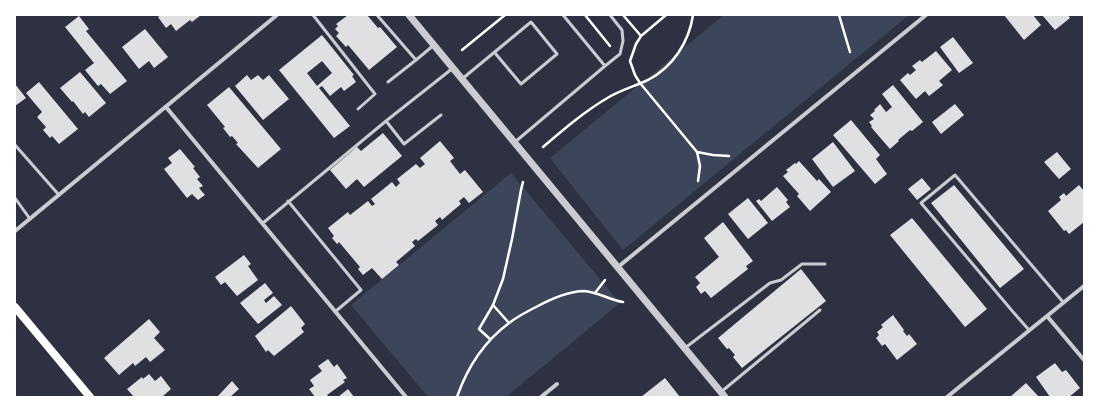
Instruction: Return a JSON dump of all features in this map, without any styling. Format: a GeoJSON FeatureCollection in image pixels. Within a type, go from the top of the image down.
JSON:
{"type":"FeatureCollection","features":[{"type":"Feature","properties":{"kind":"main road"},"geometry":{"type":"LineString","coordinates":[[15,307],[90,397]]}},
{"type":"Feature","properties":{"kind":"street"},"geometry":{"type":"LineString","coordinates":[[15,231],[277,15]]}},
{"type":"Feature","properties":{"kind":"street"},"geometry":{"type":"LineString","coordinates":[[409,15],[723,394]]}},
{"type":"Feature","properties":{"kind":"street"},"geometry":{"type":"LineString","coordinates":[[618,267],[926,15]]}},
{"type":"Feature","properties":{"kind":"street"},"geometry":{"type":"LineString","coordinates":[[166,107],[263,222],[406,397]]}},
{"type":"Feature","properties":{"kind":"street"},"geometry":{"type":"LineString","coordinates":[[947,397],[1084,286]]}},
{"type":"Feature","properties":{"kind":"street"},"geometry":{"type":"LineString","coordinates":[[1047,316],[1084,360]]}},
{"type":"Feature","properties":{"kind":"street"},"geometry":{"type":"LineString","coordinates":[[541,397],[557,384]]}},
{"type":"Feature","properties":{"kind":"lane"},"geometry":{"type":"LineString","coordinates":[[313,15],[375,94],[358,109]]}},
{"type":"Feature","properties":{"kind":"lane"},"geometry":{"type":"LineString","coordinates":[[377,15],[416,60]]}},
{"type":"Feature","properties":{"kind":"lane"},"geometry":{"type":"LineString","coordinates":[[563,15],[605,66]]}},
{"type":"Feature","properties":{"kind":"lane"},"geometry":{"type":"LineString","coordinates":[[515,143],[620,54],[623,41],[622,30],[610,15]]}},
{"type":"Feature","properties":{"kind":"lane"},"geometry":{"type":"LineString","coordinates":[[462,79],[494,52],[531,22],[557,54],[521,84],[494,52]]}},
{"type":"Feature","properties":{"kind":"lane"},"geometry":{"type":"LineString","coordinates":[[388,82],[434,45]]}},
{"type":"Feature","properties":{"kind":"lane"},"geometry":{"type":"LineString","coordinates":[[263,222],[453,68]]}},
{"type":"Feature","properties":{"kind":"lane"},"geometry":{"type":"LineString","coordinates":[[386,121],[404,144],[441,115]]}},
{"type":"Feature","properties":{"kind":"lane"},"geometry":{"type":"LineString","coordinates":[[15,145],[59,195]]}},
{"type":"Feature","properties":{"kind":"lane"},"geometry":{"type":"LineString","coordinates":[[1029,330],[921,203],[955,175],[1063,302]]}},
{"type":"Feature","properties":{"kind":"lane"},"geometry":{"type":"LineString","coordinates":[[15,198],[30,219]]}},
{"type":"Feature","properties":{"kind":"lane"},"geometry":{"type":"LineString","coordinates":[[288,201],[361,290],[336,311]]}},
{"type":"Feature","properties":{"kind":"lane"},"geometry":{"type":"LineString","coordinates":[[685,348],[770,283],[781,280],[802,264],[824,264]]}},
{"type":"Feature","properties":{"kind":"lane"},"geometry":{"type":"LineString","coordinates":[[723,394],[820,310]]}},
{"type":"Feature","properties":{"kind":"path"},"geometry":{"type":"LineString","coordinates":[[462,50],[505,15]]}},
{"type":"Feature","properties":{"kind":"path"},"geometry":{"type":"LineString","coordinates":[[585,15],[610,46]]}},
{"type":"Feature","properties":{"kind":"path"},"geometry":{"type":"LineString","coordinates":[[623,15],[641,36]]}},
{"type":"Feature","properties":{"kind":"path"},"geometry":{"type":"LineString","coordinates":[[666,15],[641,36],[636,44],[630,61],[640,83],[697,152],[700,166],[698,181]]}},
{"type":"Feature","properties":{"kind":"path"},"geometry":{"type":"LineString","coordinates":[[543,147],[590,109],[618,92],[649,79],[660,72],[672,61],[682,48],[689,33],[693,15]]}},
{"type":"Feature","properties":{"kind":"path"},"geometry":{"type":"LineString","coordinates":[[839,15],[850,52]]}},
{"type":"Feature","properties":{"kind":"path"},"geometry":{"type":"LineString","coordinates":[[697,152],[729,156]]}},
{"type":"Feature","properties":{"kind":"path"},"geometry":{"type":"LineString","coordinates":[[490,340],[479,329],[493,305],[503,279],[521,190],[524,182]]}},
{"type":"Feature","properties":{"kind":"path"},"geometry":{"type":"LineString","coordinates":[[595,293],[605,280]]}},
{"type":"Feature","properties":{"kind":"path"},"geometry":{"type":"LineString","coordinates":[[457,397],[467,373],[490,340],[509,323],[524,313],[547,301],[567,294],[582,291],[595,293],[612,300],[623,302]]}},
{"type":"Feature","properties":{"kind":"path"},"geometry":{"type":"LineString","coordinates":[[493,305],[509,323]]}},
{"type":"Feature","properties":{"kind":"shaded area"},"geometry":{"type":"Polygon","coordinates":[[[724,15],[909,15],[623,250],[550,158],[724,15]]]}},
{"type":"Feature","properties":{"kind":"shaded area"},"geometry":{"type":"Polygon","coordinates":[[[511,173],[620,303],[506,397],[428,397],[351,305],[511,173]]]}},
{"type":"Feature","properties":{"kind":"building"},"geometry":{"type":"Polygon","coordinates":[[[161,15],[201,15],[192,22],[190,20],[176,31],[171,24],[166,28],[158,17],[161,15]]]}},
{"type":"Feature","properties":{"kind":"building"},"geometry":{"type":"Polygon","coordinates":[[[348,15],[367,15],[378,28],[380,27],[397,47],[369,70],[348,45],[346,47],[336,36],[339,33],[335,29],[338,26],[336,24],[348,15]]]}},
{"type":"Feature","properties":{"kind":"building"},"geometry":{"type":"Polygon","coordinates":[[[1004,15],[1033,15],[1041,25],[1024,40],[1004,15]]]}},
{"type":"Feature","properties":{"kind":"building"},"geometry":{"type":"Polygon","coordinates":[[[1042,15],[1068,15],[1070,18],[1055,30],[1042,15]]]}},
{"type":"Feature","properties":{"kind":"building"},"geometry":{"type":"Polygon","coordinates":[[[79,16],[89,29],[86,31],[127,81],[110,94],[101,84],[98,86],[85,70],[94,63],[65,27],[79,16]]]}},
{"type":"Feature","properties":{"kind":"building"},"geometry":{"type":"Polygon","coordinates":[[[145,29],[168,57],[154,68],[149,61],[139,69],[122,47],[145,29]]]}},
{"type":"Feature","properties":{"kind":"building"},"geometry":{"type":"Polygon","coordinates":[[[322,35],[354,75],[352,76],[356,82],[344,91],[341,87],[330,96],[322,86],[319,88],[350,126],[334,138],[279,70],[322,35]],[[322,61],[307,73],[317,86],[332,73],[322,61]]]}},
{"type":"Feature","properties":{"kind":"building"},"geometry":{"type":"Polygon","coordinates":[[[953,37],[973,63],[959,73],[940,47],[953,37]]]}},
{"type":"Feature","properties":{"kind":"building"},"geometry":{"type":"Polygon","coordinates":[[[936,51],[952,70],[939,81],[943,85],[929,96],[925,91],[916,99],[900,80],[908,73],[910,75],[916,70],[912,66],[920,60],[922,62],[936,51]]]}},
{"type":"Feature","properties":{"kind":"building"},"geometry":{"type":"Polygon","coordinates":[[[80,72],[106,103],[89,117],[85,112],[83,114],[60,88],[80,72]]]}},
{"type":"Feature","properties":{"kind":"building"},"geometry":{"type":"Polygon","coordinates":[[[247,75],[251,80],[258,75],[263,80],[269,75],[289,99],[263,120],[235,86],[247,75]]]}},
{"type":"Feature","properties":{"kind":"building"},"geometry":{"type":"Polygon","coordinates":[[[39,82],[78,129],[59,144],[52,136],[50,138],[43,130],[46,127],[37,117],[42,112],[26,93],[39,82]]]}},
{"type":"Feature","properties":{"kind":"building"},"geometry":{"type":"Polygon","coordinates":[[[15,84],[26,98],[15,106],[15,84]]]}},
{"type":"Feature","properties":{"kind":"building"},"geometry":{"type":"Polygon","coordinates":[[[893,85],[923,122],[912,131],[910,130],[890,149],[871,127],[872,126],[869,122],[874,119],[870,115],[880,104],[886,112],[892,107],[882,94],[893,85]]]}},
{"type":"Feature","properties":{"kind":"building"},"geometry":{"type":"Polygon","coordinates":[[[229,87],[281,149],[258,168],[236,144],[238,143],[232,136],[230,137],[223,128],[225,127],[207,105],[229,87]]]}},
{"type":"Feature","properties":{"kind":"building"},"geometry":{"type":"Polygon","coordinates":[[[955,104],[964,115],[941,134],[932,122],[955,104]]]}},
{"type":"Feature","properties":{"kind":"building"},"geometry":{"type":"Polygon","coordinates":[[[851,120],[880,155],[876,159],[887,174],[875,184],[833,135],[851,120]]]}},
{"type":"Feature","properties":{"kind":"building"},"geometry":{"type":"Polygon","coordinates":[[[383,133],[402,156],[364,187],[357,179],[346,189],[330,170],[357,147],[361,151],[383,133]]]}},
{"type":"Feature","properties":{"kind":"building"},"geometry":{"type":"Polygon","coordinates":[[[440,141],[454,158],[450,161],[460,174],[465,170],[483,192],[469,203],[464,197],[459,201],[461,204],[442,220],[440,217],[435,221],[438,225],[418,241],[416,239],[412,242],[415,246],[396,262],[399,265],[382,279],[372,268],[363,275],[358,269],[360,267],[339,242],[337,244],[332,238],[334,236],[328,228],[348,212],[350,215],[368,201],[372,206],[375,204],[371,199],[392,182],[396,187],[400,183],[397,179],[416,164],[420,168],[425,164],[420,158],[440,141]]]}},
{"type":"Feature","properties":{"kind":"building"},"geometry":{"type":"Polygon","coordinates":[[[833,142],[855,171],[833,187],[812,159],[833,142]]]}},
{"type":"Feature","properties":{"kind":"building"},"geometry":{"type":"Polygon","coordinates":[[[180,149],[195,167],[193,168],[200,177],[197,179],[203,186],[199,188],[205,195],[198,200],[192,194],[187,198],[164,169],[172,163],[168,158],[180,149]]]}},
{"type":"Feature","properties":{"kind":"building"},"geometry":{"type":"Polygon","coordinates":[[[1057,152],[1071,169],[1059,179],[1044,162],[1057,152]]]}},
{"type":"Feature","properties":{"kind":"building"},"geometry":{"type":"Polygon","coordinates":[[[799,161],[817,181],[819,179],[831,192],[810,211],[797,196],[799,194],[783,176],[788,172],[786,170],[799,161]]]}},
{"type":"Feature","properties":{"kind":"building"},"geometry":{"type":"Polygon","coordinates":[[[922,178],[931,189],[917,200],[908,189],[922,178]]]}},
{"type":"Feature","properties":{"kind":"building"},"geometry":{"type":"Polygon","coordinates":[[[954,185],[1024,269],[1000,288],[931,203],[954,185]]]}},
{"type":"Feature","properties":{"kind":"building"},"geometry":{"type":"Polygon","coordinates":[[[1079,185],[1084,191],[1084,222],[1069,234],[1066,230],[1064,231],[1048,211],[1061,200],[1059,197],[1064,193],[1066,196],[1079,185]]]}},
{"type":"Feature","properties":{"kind":"building"},"geometry":{"type":"Polygon","coordinates":[[[777,187],[788,200],[786,202],[790,207],[772,221],[756,201],[759,199],[761,201],[777,187]]]}},
{"type":"Feature","properties":{"kind":"building"},"geometry":{"type":"Polygon","coordinates":[[[748,198],[768,223],[748,239],[728,214],[748,198]]]}},
{"type":"Feature","properties":{"kind":"building"},"geometry":{"type":"Polygon","coordinates":[[[912,218],[987,309],[965,327],[890,235],[912,218]]]}},
{"type":"Feature","properties":{"kind":"building"},"geometry":{"type":"Polygon","coordinates":[[[723,222],[753,261],[746,266],[748,269],[711,298],[705,291],[701,294],[696,287],[700,283],[695,277],[719,257],[704,238],[723,222]]]}},
{"type":"Feature","properties":{"kind":"building"},"geometry":{"type":"Polygon","coordinates":[[[244,255],[251,264],[248,266],[258,280],[237,296],[225,282],[221,285],[215,277],[244,255]]]}},
{"type":"Feature","properties":{"kind":"building"},"geometry":{"type":"Polygon","coordinates":[[[801,269],[826,301],[742,368],[733,357],[735,355],[729,348],[727,349],[718,338],[801,269]]]}},
{"type":"Feature","properties":{"kind":"building"},"geometry":{"type":"Polygon","coordinates":[[[265,283],[273,293],[264,300],[266,303],[274,296],[282,305],[258,324],[240,303],[265,283]]]}},
{"type":"Feature","properties":{"kind":"building"},"geometry":{"type":"Polygon","coordinates":[[[291,306],[305,324],[301,328],[304,332],[274,356],[268,350],[266,352],[255,336],[291,306]]]}},
{"type":"Feature","properties":{"kind":"building"},"geometry":{"type":"Polygon","coordinates":[[[893,315],[907,336],[909,334],[917,344],[897,360],[885,344],[882,346],[876,338],[879,335],[877,332],[883,327],[881,325],[893,315]]]}},
{"type":"Feature","properties":{"kind":"building"},"geometry":{"type":"Polygon","coordinates":[[[149,319],[160,332],[154,338],[165,350],[150,362],[146,357],[135,366],[133,363],[119,375],[104,358],[149,319]]]}},
{"type":"Feature","properties":{"kind":"building"},"geometry":{"type":"Polygon","coordinates":[[[328,359],[334,367],[337,364],[347,378],[343,380],[345,382],[327,395],[329,397],[315,397],[309,389],[314,386],[310,380],[322,371],[318,366],[328,359]]]}},
{"type":"Feature","properties":{"kind":"building"},"geometry":{"type":"Polygon","coordinates":[[[1055,363],[1062,372],[1066,370],[1080,388],[1069,397],[1050,397],[1036,377],[1055,363]]]}},
{"type":"Feature","properties":{"kind":"building"},"geometry":{"type":"Polygon","coordinates":[[[149,374],[155,381],[161,376],[171,389],[162,397],[134,397],[127,389],[142,377],[143,379],[149,374]]]}},
{"type":"Feature","properties":{"kind":"building"},"geometry":{"type":"Polygon","coordinates":[[[665,378],[680,397],[641,397],[665,378]]]}},
{"type":"Feature","properties":{"kind":"building"},"geometry":{"type":"Polygon","coordinates":[[[232,381],[239,389],[230,397],[217,397],[232,381]]]}},
{"type":"Feature","properties":{"kind":"building"},"geometry":{"type":"Polygon","coordinates":[[[1026,383],[1039,397],[1010,397],[1026,383]]]}},
{"type":"Feature","properties":{"kind":"building"},"geometry":{"type":"Polygon","coordinates":[[[348,389],[354,397],[338,397],[348,389]]]}}]}
